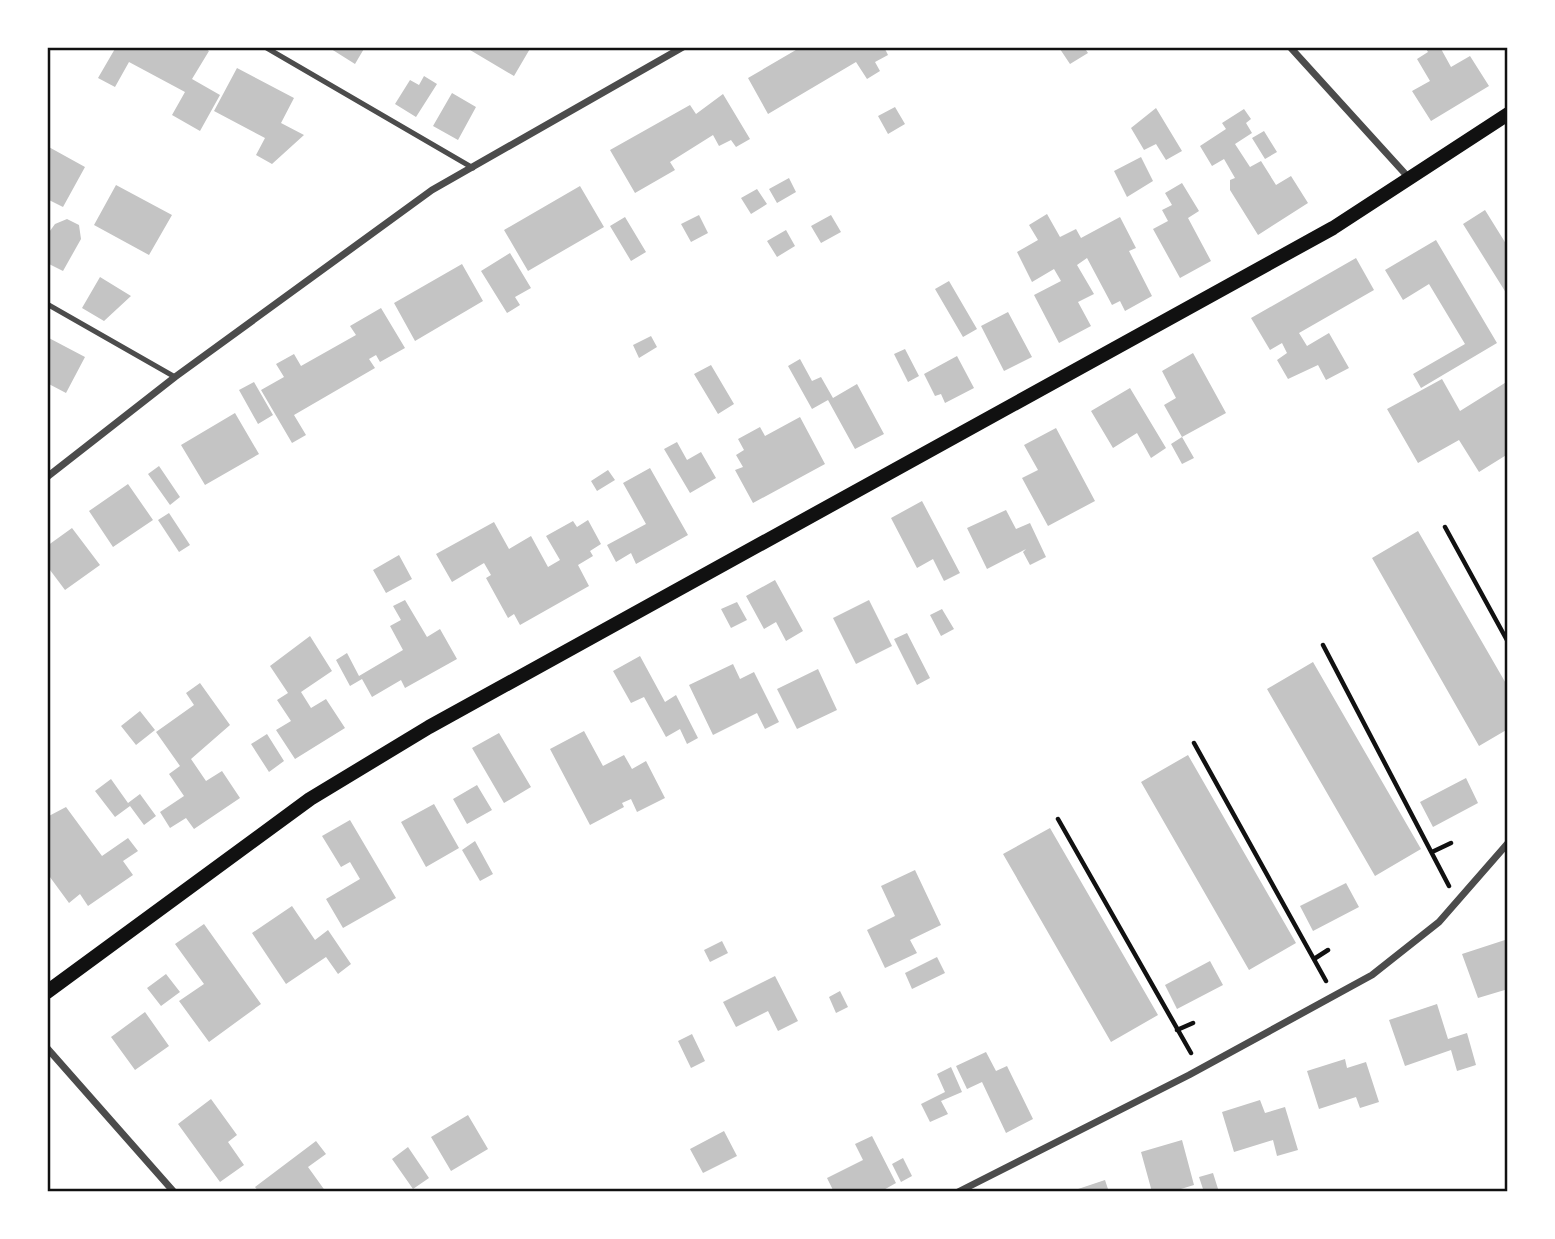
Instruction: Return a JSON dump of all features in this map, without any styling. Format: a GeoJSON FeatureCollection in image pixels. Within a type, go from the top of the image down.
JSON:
{"type":"FeatureCollection","features":[{"type":"Feature","properties":{"kind":"main road"},"geometry":{"type":"LineString","coordinates":[[47,992],[310,799],[429,727],[1333,228],[1508,114]]}},
{"type":"Feature","properties":{"kind":"street"},"geometry":{"type":"LineString","coordinates":[[47,477],[175,377],[432,190],[683,47]]}},
{"type":"Feature","properties":{"kind":"street"},"geometry":{"type":"LineString","coordinates":[[1290,47],[1409,178]]}},
{"type":"Feature","properties":{"kind":"street"},"geometry":{"type":"LineString","coordinates":[[958,1192],[1200,1069],[1372,975],[1439,922],[1508,843]]}},
{"type":"Feature","properties":{"kind":"street"},"geometry":{"type":"LineString","coordinates":[[47,1048],[174,1192]]}},
{"type":"Feature","properties":{"kind":"lane"},"geometry":{"type":"LineString","coordinates":[[265,47],[472,168]]}},
{"type":"Feature","properties":{"kind":"lane"},"geometry":{"type":"LineString","coordinates":[[47,304],[175,377]]}},
{"type":"Feature","properties":{"kind":"path"},"geometry":{"type":"LineString","coordinates":[[1445,527],[1508,642]]}},
{"type":"Feature","properties":{"kind":"path"},"geometry":{"type":"LineString","coordinates":[[1323,645],[1458,901]]}},
{"type":"Feature","properties":{"kind":"path"},"geometry":{"type":"LineString","coordinates":[[1194,743],[1334,996]]}},
{"type":"Feature","properties":{"kind":"path"},"geometry":{"type":"LineString","coordinates":[[1058,819],[1200,1069]]}},
{"type":"Feature","properties":{"kind":"path"},"geometry":{"type":"LineString","coordinates":[[1432,852],[1451,843]]}},
{"type":"Feature","properties":{"kind":"path"},"geometry":{"type":"LineString","coordinates":[[1314,959],[1328,950]]}},
{"type":"Feature","properties":{"kind":"path"},"geometry":{"type":"LineString","coordinates":[[1177,1030],[1193,1023]]}},
{"type":"Feature","properties":{"kind":"building"},"geometry":{"type":"Polygon","coordinates":[[[116,47],[203,47],[209,51],[192,79],[220,95],[200,131],[172,115],[185,92],[129,62],[115,87],[98,78],[116,47]]]}},
{"type":"Feature","properties":{"kind":"building"},"geometry":{"type":"Polygon","coordinates":[[[328,47],[365,47],[355,64],[328,47]]]}},
{"type":"Feature","properties":{"kind":"building"},"geometry":{"type":"Polygon","coordinates":[[[465,47],[531,47],[514,76],[465,47]]]}},
{"type":"Feature","properties":{"kind":"building"},"geometry":{"type":"Polygon","coordinates":[[[801,47],[884,47],[888,55],[875,62],[880,71],[867,79],[856,62],[768,114],[748,78],[801,47]]]}},
{"type":"Feature","properties":{"kind":"building"},"geometry":{"type":"Polygon","coordinates":[[[1084,47],[1088,53],[1070,64],[1060,49],[1084,47]]]}},
{"type":"Feature","properties":{"kind":"building"},"geometry":{"type":"Polygon","coordinates":[[[1425,47],[1440,47],[1451,67],[1470,56],[1489,86],[1431,121],[1412,91],[1430,81],[1417,59],[1428,52],[1425,47]]]}},
{"type":"Feature","properties":{"kind":"building"},"geometry":{"type":"Polygon","coordinates":[[[237,68],[294,98],[281,123],[304,135],[272,164],[256,155],[265,138],[214,111],[237,68]]]}},
{"type":"Feature","properties":{"kind":"building"},"geometry":{"type":"Polygon","coordinates":[[[424,76],[437,84],[416,117],[395,104],[410,80],[419,85],[424,76]]]}},
{"type":"Feature","properties":{"kind":"building"},"geometry":{"type":"Polygon","coordinates":[[[452,93],[476,107],[458,140],[433,126],[452,93]]]}},
{"type":"Feature","properties":{"kind":"building"},"geometry":{"type":"Polygon","coordinates":[[[723,94],[750,139],[736,147],[731,140],[719,146],[713,135],[670,162],[675,170],[635,193],[610,150],[690,105],[696,114],[723,94]]]}},
{"type":"Feature","properties":{"kind":"building"},"geometry":{"type":"Polygon","coordinates":[[[895,107],[905,124],[888,134],[878,116],[895,107]]]}},
{"type":"Feature","properties":{"kind":"building"},"geometry":{"type":"Polygon","coordinates":[[[1156,108],[1182,151],[1166,160],[1156,144],[1144,150],[1131,128],[1156,108]]]}},
{"type":"Feature","properties":{"kind":"building"},"geometry":{"type":"Polygon","coordinates":[[[1244,109],[1251,119],[1246,123],[1252,133],[1235,144],[1250,167],[1261,161],[1276,185],[1291,176],[1308,203],[1258,235],[1230,190],[1230,180],[1235,178],[1224,159],[1212,166],[1200,146],[1226,129],[1222,123],[1244,109]]]}},
{"type":"Feature","properties":{"kind":"building"},"geometry":{"type":"Polygon","coordinates":[[[1264,131],[1277,152],[1265,159],[1252,138],[1264,131]]]}},
{"type":"Feature","properties":{"kind":"building"},"geometry":{"type":"Polygon","coordinates":[[[47,146],[85,167],[63,207],[47,199],[47,146]]]}},
{"type":"Feature","properties":{"kind":"building"},"geometry":{"type":"Polygon","coordinates":[[[1141,157],[1153,181],[1127,197],[1114,171],[1141,157]]]}},
{"type":"Feature","properties":{"kind":"building"},"geometry":{"type":"Polygon","coordinates":[[[789,178],[796,192],[777,203],[769,189],[789,178]]]}},
{"type":"Feature","properties":{"kind":"building"},"geometry":{"type":"Polygon","coordinates":[[[1182,183],[1199,211],[1188,218],[1211,261],[1180,278],[1153,229],[1168,221],[1162,210],[1172,205],[1165,193],[1182,183]]]}},
{"type":"Feature","properties":{"kind":"building"},"geometry":{"type":"Polygon","coordinates":[[[116,185],[172,215],[149,255],[94,225],[116,185]]]}},
{"type":"Feature","properties":{"kind":"building"},"geometry":{"type":"Polygon","coordinates":[[[580,186],[604,227],[528,271],[504,230],[580,186]]]}},
{"type":"Feature","properties":{"kind":"building"},"geometry":{"type":"Polygon","coordinates":[[[757,189],[767,204],[751,214],[741,198],[757,189]]]}},
{"type":"Feature","properties":{"kind":"building"},"geometry":{"type":"Polygon","coordinates":[[[1485,210],[1508,247],[1508,296],[1463,224],[1485,210]]]}},
{"type":"Feature","properties":{"kind":"building"},"geometry":{"type":"Polygon","coordinates":[[[1047,214],[1060,237],[1076,229],[1081,238],[1120,217],[1136,248],[1129,251],[1152,296],[1125,311],[1120,301],[1112,305],[1087,258],[1077,265],[1094,294],[1078,302],[1091,326],[1059,343],[1034,295],[1061,281],[1054,269],[1032,282],[1017,252],[1038,240],[1029,225],[1047,214]]]}},
{"type":"Feature","properties":{"kind":"building"},"geometry":{"type":"Polygon","coordinates":[[[699,215],[708,233],[691,242],[681,224],[699,215]]]}},
{"type":"Feature","properties":{"kind":"building"},"geometry":{"type":"Polygon","coordinates":[[[831,215],[841,232],[821,243],[811,226],[831,215]]]}},
{"type":"Feature","properties":{"kind":"building"},"geometry":{"type":"Polygon","coordinates":[[[625,217],[646,252],[631,261],[610,226],[625,217]]]}},
{"type":"Feature","properties":{"kind":"building"},"geometry":{"type":"Polygon","coordinates":[[[67,219],[79,225],[81,239],[63,271],[47,263],[47,235],[55,224],[67,219]]]}},
{"type":"Feature","properties":{"kind":"building"},"geometry":{"type":"Polygon","coordinates":[[[786,230],[795,246],[777,257],[767,241],[786,230]]]}},
{"type":"Feature","properties":{"kind":"building"},"geometry":{"type":"Polygon","coordinates":[[[1436,240],[1497,343],[1421,388],[1413,374],[1465,344],[1429,284],[1403,300],[1385,270],[1436,240]]]}},
{"type":"Feature","properties":{"kind":"building"},"geometry":{"type":"Polygon","coordinates":[[[510,253],[531,288],[515,297],[520,305],[507,313],[481,271],[510,253]]]}},
{"type":"Feature","properties":{"kind":"building"},"geometry":{"type":"Polygon","coordinates":[[[1356,258],[1374,290],[1299,333],[1307,346],[1329,333],[1349,368],[1326,380],[1318,365],[1288,379],[1277,360],[1287,353],[1282,343],[1270,350],[1251,318],[1356,258]]]}},
{"type":"Feature","properties":{"kind":"building"},"geometry":{"type":"Polygon","coordinates":[[[462,264],[483,301],[415,341],[394,303],[462,264]]]}},
{"type":"Feature","properties":{"kind":"building"},"geometry":{"type":"Polygon","coordinates":[[[100,277],[131,296],[104,321],[82,308],[100,277]]]}},
{"type":"Feature","properties":{"kind":"building"},"geometry":{"type":"Polygon","coordinates":[[[949,281],[977,329],[963,337],[935,289],[949,281]]]}},
{"type":"Feature","properties":{"kind":"building"},"geometry":{"type":"Polygon","coordinates":[[[381,308],[405,348],[380,362],[376,355],[369,359],[375,368],[294,415],[306,435],[292,443],[261,390],[284,377],[276,364],[294,354],[301,366],[356,335],[350,326],[381,308]]]}},
{"type":"Feature","properties":{"kind":"building"},"geometry":{"type":"Polygon","coordinates":[[[1008,312],[1032,357],[1004,371],[981,326],[1008,312]]]}},
{"type":"Feature","properties":{"kind":"building"},"geometry":{"type":"Polygon","coordinates":[[[651,336],[657,347],[639,358],[633,345],[651,336]]]}},
{"type":"Feature","properties":{"kind":"building"},"geometry":{"type":"Polygon","coordinates":[[[47,337],[85,357],[66,393],[47,383],[47,337]]]}},
{"type":"Feature","properties":{"kind":"building"},"geometry":{"type":"Polygon","coordinates":[[[905,349],[919,376],[908,382],[894,354],[905,349]]]}},
{"type":"Feature","properties":{"kind":"building"},"geometry":{"type":"Polygon","coordinates":[[[1193,353],[1226,413],[1182,437],[1164,405],[1176,398],[1162,371],[1193,353]]]}},
{"type":"Feature","properties":{"kind":"building"},"geometry":{"type":"Polygon","coordinates":[[[957,356],[974,388],[945,403],[941,394],[935,396],[924,374],[957,356]]]}},
{"type":"Feature","properties":{"kind":"building"},"geometry":{"type":"Polygon","coordinates":[[[800,359],[812,381],[821,377],[833,398],[857,384],[884,434],[855,449],[828,400],[812,409],[788,366],[800,359]]]}},
{"type":"Feature","properties":{"kind":"building"},"geometry":{"type":"Polygon","coordinates":[[[711,365],[734,404],[718,414],[694,374],[711,365]]]}},
{"type":"Feature","properties":{"kind":"building"},"geometry":{"type":"Polygon","coordinates":[[[1442,379],[1460,411],[1508,381],[1508,454],[1479,472],[1459,440],[1418,463],[1387,409],[1442,379]]]}},
{"type":"Feature","properties":{"kind":"building"},"geometry":{"type":"Polygon","coordinates":[[[254,382],[273,415],[258,424],[239,390],[254,382]]]}},
{"type":"Feature","properties":{"kind":"building"},"geometry":{"type":"Polygon","coordinates":[[[1130,388],[1166,448],[1151,458],[1137,433],[1113,448],[1091,411],[1130,388]]]}},
{"type":"Feature","properties":{"kind":"building"},"geometry":{"type":"Polygon","coordinates":[[[235,413],[259,454],[205,485],[181,445],[235,413]]]}},
{"type":"Feature","properties":{"kind":"building"},"geometry":{"type":"Polygon","coordinates":[[[800,417],[825,464],[753,503],[735,470],[743,467],[736,455],[744,450],[738,439],[760,427],[765,436],[800,417]]]}},
{"type":"Feature","properties":{"kind":"building"},"geometry":{"type":"Polygon","coordinates":[[[1056,428],[1095,501],[1048,526],[1022,478],[1038,470],[1024,445],[1056,428]]]}},
{"type":"Feature","properties":{"kind":"building"},"geometry":{"type":"Polygon","coordinates":[[[1182,437],[1194,458],[1182,464],[1171,444],[1182,437]]]}},
{"type":"Feature","properties":{"kind":"building"},"geometry":{"type":"Polygon","coordinates":[[[677,442],[687,460],[701,452],[716,478],[690,493],[664,449],[677,442]]]}},
{"type":"Feature","properties":{"kind":"building"},"geometry":{"type":"Polygon","coordinates":[[[159,466],[180,497],[170,505],[148,474],[159,466]]]}},
{"type":"Feature","properties":{"kind":"building"},"geometry":{"type":"Polygon","coordinates":[[[650,468],[688,535],[636,564],[631,553],[616,562],[607,545],[646,524],[623,483],[650,468]]]}},
{"type":"Feature","properties":{"kind":"building"},"geometry":{"type":"Polygon","coordinates":[[[608,470],[615,480],[597,491],[591,481],[608,470]]]}},
{"type":"Feature","properties":{"kind":"building"},"geometry":{"type":"Polygon","coordinates":[[[128,484],[153,520],[113,547],[89,511],[128,484]]]}},
{"type":"Feature","properties":{"kind":"building"},"geometry":{"type":"Polygon","coordinates":[[[922,501],[960,573],[944,581],[933,559],[917,568],[891,518],[922,501]]]}},
{"type":"Feature","properties":{"kind":"building"},"geometry":{"type":"Polygon","coordinates":[[[1006,510],[1016,529],[1030,523],[1046,557],[1030,565],[1023,552],[1026,549],[987,569],[967,528],[1006,510]]]}},
{"type":"Feature","properties":{"kind":"building"},"geometry":{"type":"Polygon","coordinates":[[[169,513],[190,545],[179,552],[158,520],[169,513]]]}},
{"type":"Feature","properties":{"kind":"building"},"geometry":{"type":"Polygon","coordinates":[[[588,520],[601,544],[590,551],[593,556],[578,565],[589,586],[520,625],[514,614],[508,618],[486,578],[491,575],[484,563],[452,582],[436,554],[494,522],[509,549],[531,536],[548,567],[560,560],[546,536],[573,521],[577,527],[588,520]]]}},
{"type":"Feature","properties":{"kind":"building"},"geometry":{"type":"Polygon","coordinates":[[[72,528],[100,565],[65,590],[47,566],[47,546],[72,528]]]}},
{"type":"Feature","properties":{"kind":"building"},"geometry":{"type":"Polygon","coordinates":[[[1418,531],[1508,687],[1508,729],[1479,746],[1372,558],[1418,531]]]}},
{"type":"Feature","properties":{"kind":"building"},"geometry":{"type":"Polygon","coordinates":[[[399,555],[412,579],[386,593],[373,570],[399,555]]]}},
{"type":"Feature","properties":{"kind":"building"},"geometry":{"type":"Polygon","coordinates":[[[775,580],[803,631],[786,641],[776,622],[764,629],[746,596],[775,580]]]}},
{"type":"Feature","properties":{"kind":"building"},"geometry":{"type":"Polygon","coordinates":[[[405,600],[427,637],[440,629],[457,659],[405,688],[401,680],[372,697],[362,679],[350,686],[336,660],[347,653],[359,676],[403,650],[390,626],[401,620],[393,606],[405,600]]]}},
{"type":"Feature","properties":{"kind":"building"},"geometry":{"type":"Polygon","coordinates":[[[869,600],[892,646],[856,664],[833,618],[869,600]]]}},
{"type":"Feature","properties":{"kind":"building"},"geometry":{"type":"Polygon","coordinates":[[[737,602],[747,620],[731,628],[721,609],[737,602]]]}},
{"type":"Feature","properties":{"kind":"building"},"geometry":{"type":"Polygon","coordinates":[[[942,609],[954,629],[941,636],[930,615],[942,609]]]}},
{"type":"Feature","properties":{"kind":"building"},"geometry":{"type":"Polygon","coordinates":[[[907,633],[930,678],[917,685],[894,639],[907,633]]]}},
{"type":"Feature","properties":{"kind":"building"},"geometry":{"type":"Polygon","coordinates":[[[310,636],[332,671],[301,692],[311,708],[326,699],[345,728],[295,759],[276,730],[291,721],[277,700],[288,693],[270,666],[310,636]]]}},
{"type":"Feature","properties":{"kind":"building"},"geometry":{"type":"Polygon","coordinates":[[[640,656],[665,702],[676,695],[698,738],[687,744],[680,729],[666,737],[644,697],[631,703],[613,671],[640,656]]]}},
{"type":"Feature","properties":{"kind":"building"},"geometry":{"type":"Polygon","coordinates":[[[1313,662],[1421,849],[1375,876],[1267,689],[1313,662]]]}},
{"type":"Feature","properties":{"kind":"building"},"geometry":{"type":"Polygon","coordinates":[[[733,664],[740,679],[754,672],[779,722],[765,729],[757,713],[713,735],[689,685],[733,664]]]}},
{"type":"Feature","properties":{"kind":"building"},"geometry":{"type":"Polygon","coordinates":[[[818,669],[837,710],[797,729],[777,689],[818,669]]]}},
{"type":"Feature","properties":{"kind":"building"},"geometry":{"type":"Polygon","coordinates":[[[200,683],[230,725],[191,759],[206,781],[222,771],[240,798],[194,829],[186,818],[170,828],[160,812],[184,796],[169,774],[180,766],[156,732],[194,705],[186,693],[200,683]]]}},
{"type":"Feature","properties":{"kind":"building"},"geometry":{"type":"Polygon","coordinates":[[[140,711],[155,730],[136,745],[121,726],[140,711]]]}},
{"type":"Feature","properties":{"kind":"building"},"geometry":{"type":"Polygon","coordinates":[[[584,731],[603,766],[624,755],[632,769],[646,761],[665,798],[637,812],[631,799],[622,803],[624,807],[590,825],[550,749],[584,731]]]}},
{"type":"Feature","properties":{"kind":"building"},"geometry":{"type":"Polygon","coordinates":[[[499,733],[531,787],[504,803],[472,748],[499,733]]]}},
{"type":"Feature","properties":{"kind":"building"},"geometry":{"type":"Polygon","coordinates":[[[267,734],[284,761],[269,772],[251,744],[267,734]]]}},
{"type":"Feature","properties":{"kind":"building"},"geometry":{"type":"Polygon","coordinates":[[[1188,755],[1296,943],[1249,970],[1141,782],[1188,755]]]}},
{"type":"Feature","properties":{"kind":"building"},"geometry":{"type":"Polygon","coordinates":[[[1466,778],[1478,803],[1433,827],[1420,802],[1466,778]]]}},
{"type":"Feature","properties":{"kind":"building"},"geometry":{"type":"Polygon","coordinates":[[[111,779],[128,803],[140,794],[156,816],[144,825],[130,806],[115,817],[95,791],[111,779]]]}},
{"type":"Feature","properties":{"kind":"building"},"geometry":{"type":"Polygon","coordinates":[[[477,785],[492,810],[467,824],[453,799],[477,785]]]}},
{"type":"Feature","properties":{"kind":"building"},"geometry":{"type":"Polygon","coordinates":[[[434,804],[459,848],[426,867],[401,822],[434,804]]]}},
{"type":"Feature","properties":{"kind":"building"},"geometry":{"type":"Polygon","coordinates":[[[66,807],[102,856],[128,838],[138,851],[123,861],[133,875],[88,906],[80,894],[69,903],[47,873],[47,817],[66,807]]]}},
{"type":"Feature","properties":{"kind":"building"},"geometry":{"type":"Polygon","coordinates":[[[350,820],[396,898],[343,928],[326,899],[360,879],[350,862],[341,867],[322,836],[350,820]]]}},
{"type":"Feature","properties":{"kind":"building"},"geometry":{"type":"Polygon","coordinates":[[[1050,828],[1158,1015],[1111,1042],[1003,854],[1050,828]]]}},
{"type":"Feature","properties":{"kind":"building"},"geometry":{"type":"Polygon","coordinates":[[[475,841],[493,874],[480,881],[462,850],[475,841]]]}},
{"type":"Feature","properties":{"kind":"building"},"geometry":{"type":"Polygon","coordinates":[[[915,870],[941,925],[910,940],[917,953],[885,968],[867,930],[895,916],[881,886],[915,870]]]}},
{"type":"Feature","properties":{"kind":"building"},"geometry":{"type":"Polygon","coordinates":[[[1346,883],[1359,907],[1313,931],[1300,906],[1346,883]]]}},
{"type":"Feature","properties":{"kind":"building"},"geometry":{"type":"Polygon","coordinates":[[[292,906],[315,940],[328,930],[351,964],[338,974],[326,957],[286,984],[252,933],[292,906]]]}},
{"type":"Feature","properties":{"kind":"building"},"geometry":{"type":"Polygon","coordinates":[[[204,924],[261,1004],[209,1042],[179,1001],[204,984],[175,944],[204,924]]]}},
{"type":"Feature","properties":{"kind":"building"},"geometry":{"type":"Polygon","coordinates":[[[1508,939],[1508,989],[1478,998],[1462,954],[1508,939]]]}},
{"type":"Feature","properties":{"kind":"building"},"geometry":{"type":"Polygon","coordinates":[[[722,941],[728,953],[710,962],[704,950],[722,941]]]}},
{"type":"Feature","properties":{"kind":"building"},"geometry":{"type":"Polygon","coordinates":[[[937,957],[945,973],[912,989],[905,973],[937,957]]]}},
{"type":"Feature","properties":{"kind":"building"},"geometry":{"type":"Polygon","coordinates":[[[1210,961],[1223,985],[1177,1009],[1165,985],[1210,961]]]}},
{"type":"Feature","properties":{"kind":"building"},"geometry":{"type":"Polygon","coordinates":[[[166,974],[180,992],[161,1006],[147,988],[166,974]]]}},
{"type":"Feature","properties":{"kind":"building"},"geometry":{"type":"Polygon","coordinates":[[[775,976],[798,1021],[778,1031],[768,1011],[736,1027],[723,1002],[775,976]]]}},
{"type":"Feature","properties":{"kind":"building"},"geometry":{"type":"Polygon","coordinates":[[[840,991],[848,1007],[836,1013],[829,997],[840,991]]]}},
{"type":"Feature","properties":{"kind":"building"},"geometry":{"type":"Polygon","coordinates":[[[1437,1004],[1448,1039],[1467,1033],[1476,1065],[1457,1071],[1451,1050],[1405,1066],[1389,1020],[1437,1004]]]}},
{"type":"Feature","properties":{"kind":"building"},"geometry":{"type":"Polygon","coordinates":[[[145,1012],[169,1046],[135,1070],[111,1037],[145,1012]]]}},
{"type":"Feature","properties":{"kind":"building"},"geometry":{"type":"Polygon","coordinates":[[[692,1034],[705,1061],[691,1068],[678,1041],[692,1034]]]}},
{"type":"Feature","properties":{"kind":"building"},"geometry":{"type":"Polygon","coordinates":[[[986,1052],[996,1071],[1007,1066],[1033,1119],[1006,1133],[982,1082],[967,1089],[956,1066],[986,1052]]]}},
{"type":"Feature","properties":{"kind":"building"},"geometry":{"type":"Polygon","coordinates":[[[1345,1059],[1347,1068],[1366,1062],[1379,1102],[1360,1108],[1356,1097],[1319,1109],[1307,1071],[1345,1059]]]}},
{"type":"Feature","properties":{"kind":"building"},"geometry":{"type":"Polygon","coordinates":[[[951,1067],[962,1092],[941,1101],[948,1114],[930,1122],[921,1104],[945,1092],[937,1074],[951,1067]]]}},
{"type":"Feature","properties":{"kind":"building"},"geometry":{"type":"Polygon","coordinates":[[[211,1099],[237,1135],[228,1142],[244,1165],[220,1182],[178,1124],[211,1099]]]}},
{"type":"Feature","properties":{"kind":"building"},"geometry":{"type":"Polygon","coordinates":[[[1260,1100],[1265,1113],[1285,1107],[1298,1150],[1277,1156],[1273,1140],[1234,1152],[1222,1112],[1260,1100]]]}},
{"type":"Feature","properties":{"kind":"building"},"geometry":{"type":"Polygon","coordinates":[[[468,1115],[488,1149],[451,1171],[431,1137],[468,1115]]]}},
{"type":"Feature","properties":{"kind":"building"},"geometry":{"type":"Polygon","coordinates":[[[724,1131],[737,1156],[703,1173],[690,1149],[724,1131]]]}},
{"type":"Feature","properties":{"kind":"building"},"geometry":{"type":"Polygon","coordinates":[[[872,1136],[896,1183],[880,1192],[834,1192],[827,1178],[863,1160],[855,1144],[872,1136]]]}},
{"type":"Feature","properties":{"kind":"building"},"geometry":{"type":"Polygon","coordinates":[[[1182,1140],[1194,1185],[1171,1192],[1152,1192],[1141,1152],[1182,1140]]]}},
{"type":"Feature","properties":{"kind":"building"},"geometry":{"type":"Polygon","coordinates":[[[316,1141],[326,1154],[308,1167],[326,1192],[259,1192],[255,1187],[316,1141]]]}},
{"type":"Feature","properties":{"kind":"building"},"geometry":{"type":"Polygon","coordinates":[[[408,1147],[429,1178],[413,1189],[392,1159],[408,1147]]]}},
{"type":"Feature","properties":{"kind":"building"},"geometry":{"type":"Polygon","coordinates":[[[903,1158],[912,1176],[901,1182],[892,1164],[903,1158]]]}},
{"type":"Feature","properties":{"kind":"building"},"geometry":{"type":"Polygon","coordinates":[[[1213,1173],[1219,1192],[1204,1192],[1199,1177],[1213,1173]]]}},
{"type":"Feature","properties":{"kind":"building"},"geometry":{"type":"Polygon","coordinates":[[[1105,1180],[1109,1192],[1072,1192],[1072,1191],[1105,1180]]]}}]}
